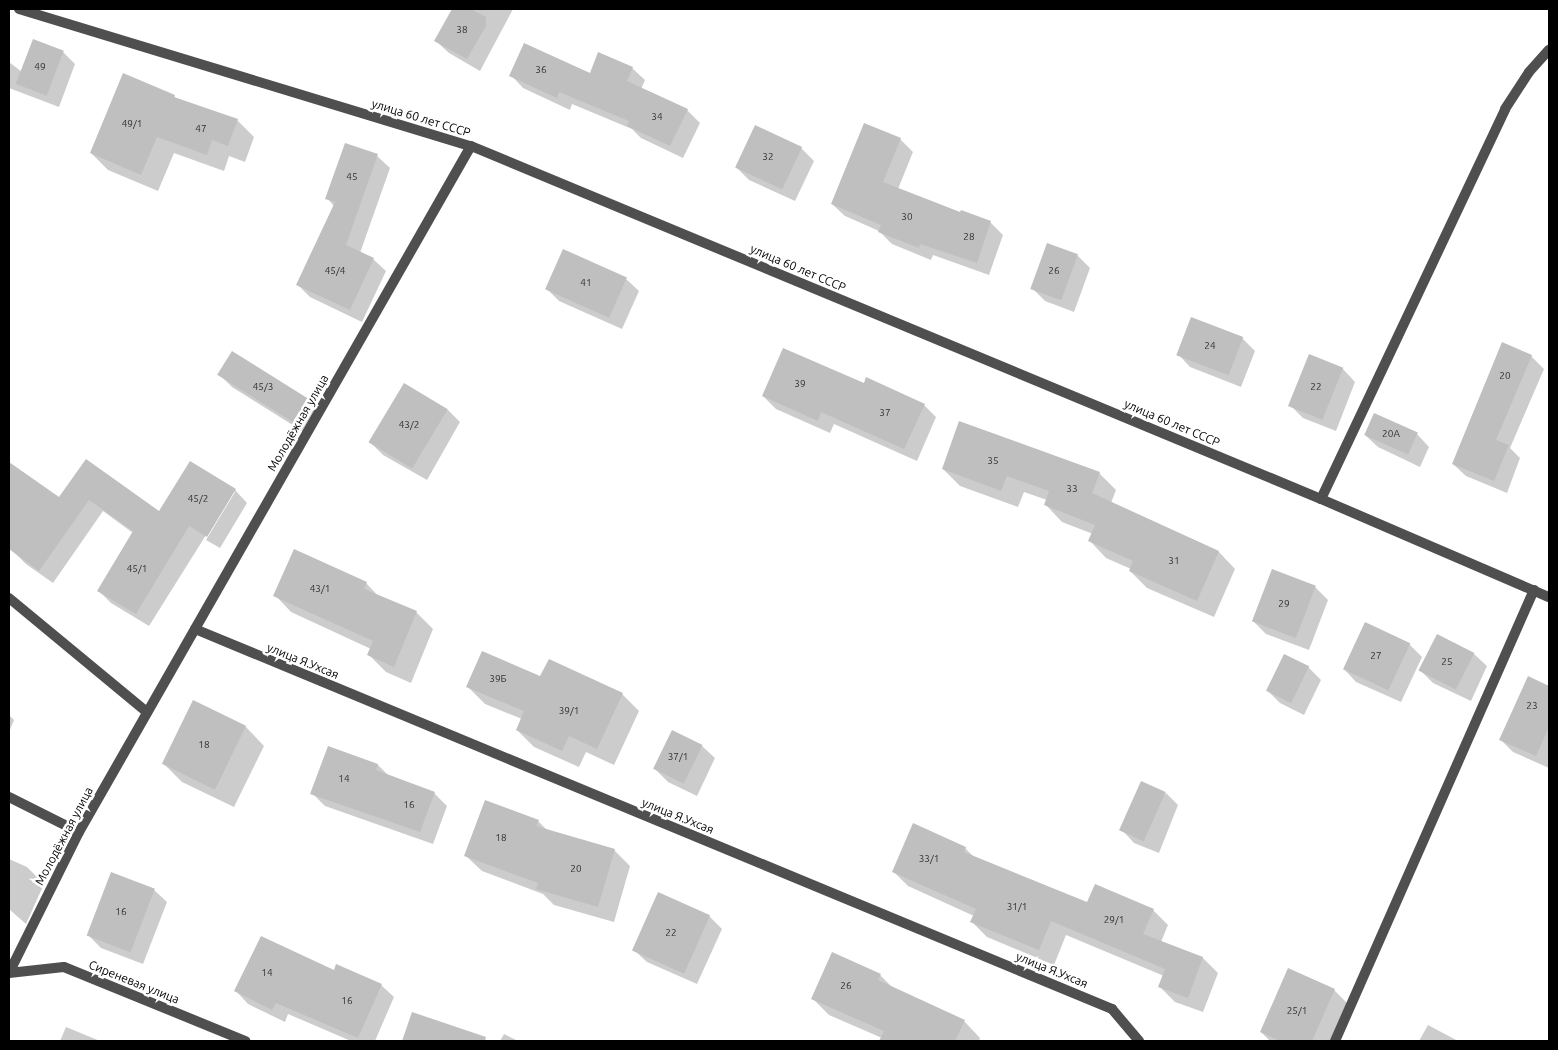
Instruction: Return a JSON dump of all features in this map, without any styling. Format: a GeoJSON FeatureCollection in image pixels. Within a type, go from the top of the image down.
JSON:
{"type":"FeatureCollection","features":[{"type":"Feature","properties":{"kind":"street","name":"улица 60 лет СССР"},"geometry":{"type":"LineString","coordinates":[[19,9],[471,146],[1321,499],[1549,597]]}},
{"type":"Feature","properties":{"kind":"street"},"geometry":{"type":"LineString","coordinates":[[1321,499],[1505,109],[1529,72],[1549,50]]}},
{"type":"Feature","properties":{"kind":"street","name":"Молодёжная улица"},"geometry":{"type":"LineString","coordinates":[[9,973],[79,832],[471,146]]}},
{"type":"Feature","properties":{"kind":"street"},"geometry":{"type":"LineString","coordinates":[[1335,1041],[1534,590]]}},
{"type":"Feature","properties":{"kind":"street"},"geometry":{"type":"LineString","coordinates":[[9,598],[147,712]]}},
{"type":"Feature","properties":{"kind":"street","name":"улица Я.Ухсая"},"geometry":{"type":"LineString","coordinates":[[195,629],[1112,1009],[1139,1041]]}},
{"type":"Feature","properties":{"kind":"street"},"geometry":{"type":"LineString","coordinates":[[9,798],[79,832]]}},
{"type":"Feature","properties":{"kind":"street","name":"Сиреневая улица"},"geometry":{"type":"LineString","coordinates":[[9,973],[64,967],[245,1041]]}},
{"type":"Feature","properties":{"kind":"building"},"geometry":{"type":"Polygon","coordinates":[[[452,9],[471,9],[486,17],[486,26],[467,59],[434,41],[452,9]]]}},
{"type":"Feature","properties":{"kind":"building"},"geometry":{"type":"Polygon","coordinates":[[[33,39],[64,51],[47,96],[16,84],[33,39]]]}},
{"type":"Feature","properties":{"kind":"building"},"geometry":{"type":"Polygon","coordinates":[[[524,43],[590,73],[598,52],[633,67],[627,81],[688,109],[670,146],[627,126],[629,121],[559,92],[557,98],[509,76],[524,43]]]}},
{"type":"Feature","properties":{"kind":"building"},"geometry":{"type":"Polygon","coordinates":[[[123,73],[175,95],[174,97],[238,119],[228,146],[212,140],[207,155],[157,137],[141,175],[90,153],[123,73]]]}},
{"type":"Feature","properties":{"kind":"building"},"geometry":{"type":"Polygon","coordinates":[[[864,123],[901,138],[883,182],[960,212],[961,210],[991,221],[977,263],[920,244],[919,248],[878,232],[881,225],[831,204],[864,123]]]}},
{"type":"Feature","properties":{"kind":"building"},"geometry":{"type":"Polygon","coordinates":[[[755,125],[802,147],[782,190],[735,168],[755,125]]]}},
{"type":"Feature","properties":{"kind":"building"},"geometry":{"type":"Polygon","coordinates":[[[345,143],[378,154],[346,245],[374,258],[350,310],[296,285],[335,202],[325,199],[345,143]]]}},
{"type":"Feature","properties":{"kind":"building"},"geometry":{"type":"Polygon","coordinates":[[[1047,243],[1078,254],[1061,300],[1030,289],[1047,243]]]}},
{"type":"Feature","properties":{"kind":"building"},"geometry":{"type":"Polygon","coordinates":[[[563,249],[627,277],[609,318],[545,289],[563,249]]]}},
{"type":"Feature","properties":{"kind":"building"},"geometry":{"type":"Polygon","coordinates":[[[1191,317],[1243,337],[1229,375],[1176,355],[1191,317]]]}},
{"type":"Feature","properties":{"kind":"building"},"geometry":{"type":"Polygon","coordinates":[[[1502,342],[1532,355],[1496,440],[1509,445],[1494,481],[1452,464],[1502,342]]]}},
{"type":"Feature","properties":{"kind":"building"},"geometry":{"type":"Polygon","coordinates":[[[783,348],[864,383],[866,377],[925,404],[904,449],[821,412],[818,421],[762,396],[783,348]]]}},
{"type":"Feature","properties":{"kind":"building"},"geometry":{"type":"Polygon","coordinates":[[[232,351],[309,399],[294,423],[217,375],[232,351]]]}},
{"type":"Feature","properties":{"kind":"building"},"geometry":{"type":"Polygon","coordinates":[[[1309,354],[1343,368],[1322,420],[1288,406],[1309,354]]]}},
{"type":"Feature","properties":{"kind":"building"},"geometry":{"type":"Polygon","coordinates":[[[404,383],[448,409],[412,468],[368,442],[404,383]]]}},
{"type":"Feature","properties":{"kind":"building"},"geometry":{"type":"Polygon","coordinates":[[[1374,413],[1418,433],[1408,454],[1364,435],[1374,413]]]}},
{"type":"Feature","properties":{"kind":"building"},"geometry":{"type":"Polygon","coordinates":[[[959,421],[1100,472],[1092,493],[1219,551],[1197,601],[1129,571],[1133,561],[1088,541],[1095,525],[1044,505],[1049,491],[1007,476],[1001,491],[942,469],[959,421]]]}},
{"type":"Feature","properties":{"kind":"building"},"geometry":{"type":"Polygon","coordinates":[[[86,459],[159,511],[190,461],[236,489],[207,537],[189,526],[136,614],[97,591],[133,531],[89,500],[39,571],[9,549],[9,462],[59,497],[86,459]]]}},
{"type":"Feature","properties":{"kind":"building"},"geometry":{"type":"Polygon","coordinates":[[[294,549],[367,582],[364,589],[417,611],[394,667],[367,655],[373,641],[273,596],[294,549]]]}},
{"type":"Feature","properties":{"kind":"building"},"geometry":{"type":"Polygon","coordinates":[[[1272,569],[1316,586],[1296,638],[1252,621],[1272,569]]]}},
{"type":"Feature","properties":{"kind":"building"},"geometry":{"type":"Polygon","coordinates":[[[1365,622],[1410,643],[1388,690],[1343,669],[1365,622]]]}},
{"type":"Feature","properties":{"kind":"building"},"geometry":{"type":"Polygon","coordinates":[[[1437,634],[1474,653],[1456,690],[1418,671],[1437,634]]]}},
{"type":"Feature","properties":{"kind":"building"},"geometry":{"type":"Polygon","coordinates":[[[482,651],[540,676],[549,659],[623,693],[597,749],[569,736],[562,751],[516,730],[524,711],[466,687],[482,651]]]}},
{"type":"Feature","properties":{"kind":"building"},"geometry":{"type":"Polygon","coordinates":[[[1284,654],[1309,666],[1291,703],[1266,691],[1284,654]]]}},
{"type":"Feature","properties":{"kind":"building"},"geometry":{"type":"Polygon","coordinates":[[[1528,676],[1549,686],[1549,727],[1536,756],[1499,740],[1528,676]]]}},
{"type":"Feature","properties":{"kind":"building"},"geometry":{"type":"Polygon","coordinates":[[[193,700],[246,726],[215,790],[162,764],[193,700]]]}},
{"type":"Feature","properties":{"kind":"building"},"geometry":{"type":"Polygon","coordinates":[[[672,730],[703,745],[684,784],[653,769],[672,730]]]}},
{"type":"Feature","properties":{"kind":"building"},"geometry":{"type":"Polygon","coordinates":[[[328,746],[378,764],[376,770],[435,792],[420,832],[310,794],[328,746]]]}},
{"type":"Feature","properties":{"kind":"building"},"geometry":{"type":"Polygon","coordinates":[[[1141,781],[1166,792],[1144,841],[1119,830],[1141,781]]]}},
{"type":"Feature","properties":{"kind":"building"},"geometry":{"type":"Polygon","coordinates":[[[485,800],[539,820],[536,826],[615,849],[598,907],[536,889],[538,883],[464,856],[485,800]]]}},
{"type":"Feature","properties":{"kind":"building"},"geometry":{"type":"Polygon","coordinates":[[[913,823],[966,847],[964,852],[1087,902],[1095,884],[1154,909],[1143,934],[1203,957],[1188,998],[1158,987],[1165,969],[1051,921],[1039,950],[970,922],[976,909],[892,872],[913,823]]]}},
{"type":"Feature","properties":{"kind":"building"},"geometry":{"type":"Polygon","coordinates":[[[111,872],[155,889],[131,952],[87,935],[111,872]]]}},
{"type":"Feature","properties":{"kind":"building"},"geometry":{"type":"Polygon","coordinates":[[[658,892],[710,915],[684,974],[632,950],[658,892]]]}},
{"type":"Feature","properties":{"kind":"building"},"geometry":{"type":"Polygon","coordinates":[[[261,936],[334,970],[336,964],[382,984],[358,1038],[276,1003],[272,1010],[234,991],[261,936]]]}},
{"type":"Feature","properties":{"kind":"building"},"geometry":{"type":"Polygon","coordinates":[[[832,952],[881,974],[878,980],[965,1020],[955,1041],[879,1041],[884,1031],[811,999],[832,952]]]}},
{"type":"Feature","properties":{"kind":"building"},"geometry":{"type":"Polygon","coordinates":[[[1288,968],[1335,989],[1312,1041],[1280,1041],[1260,1032],[1288,968]]]}},
{"type":"Feature","properties":{"kind":"building"},"geometry":{"type":"Polygon","coordinates":[[[412,1012],[486,1037],[485,1041],[402,1041],[412,1012]]]}}]}
